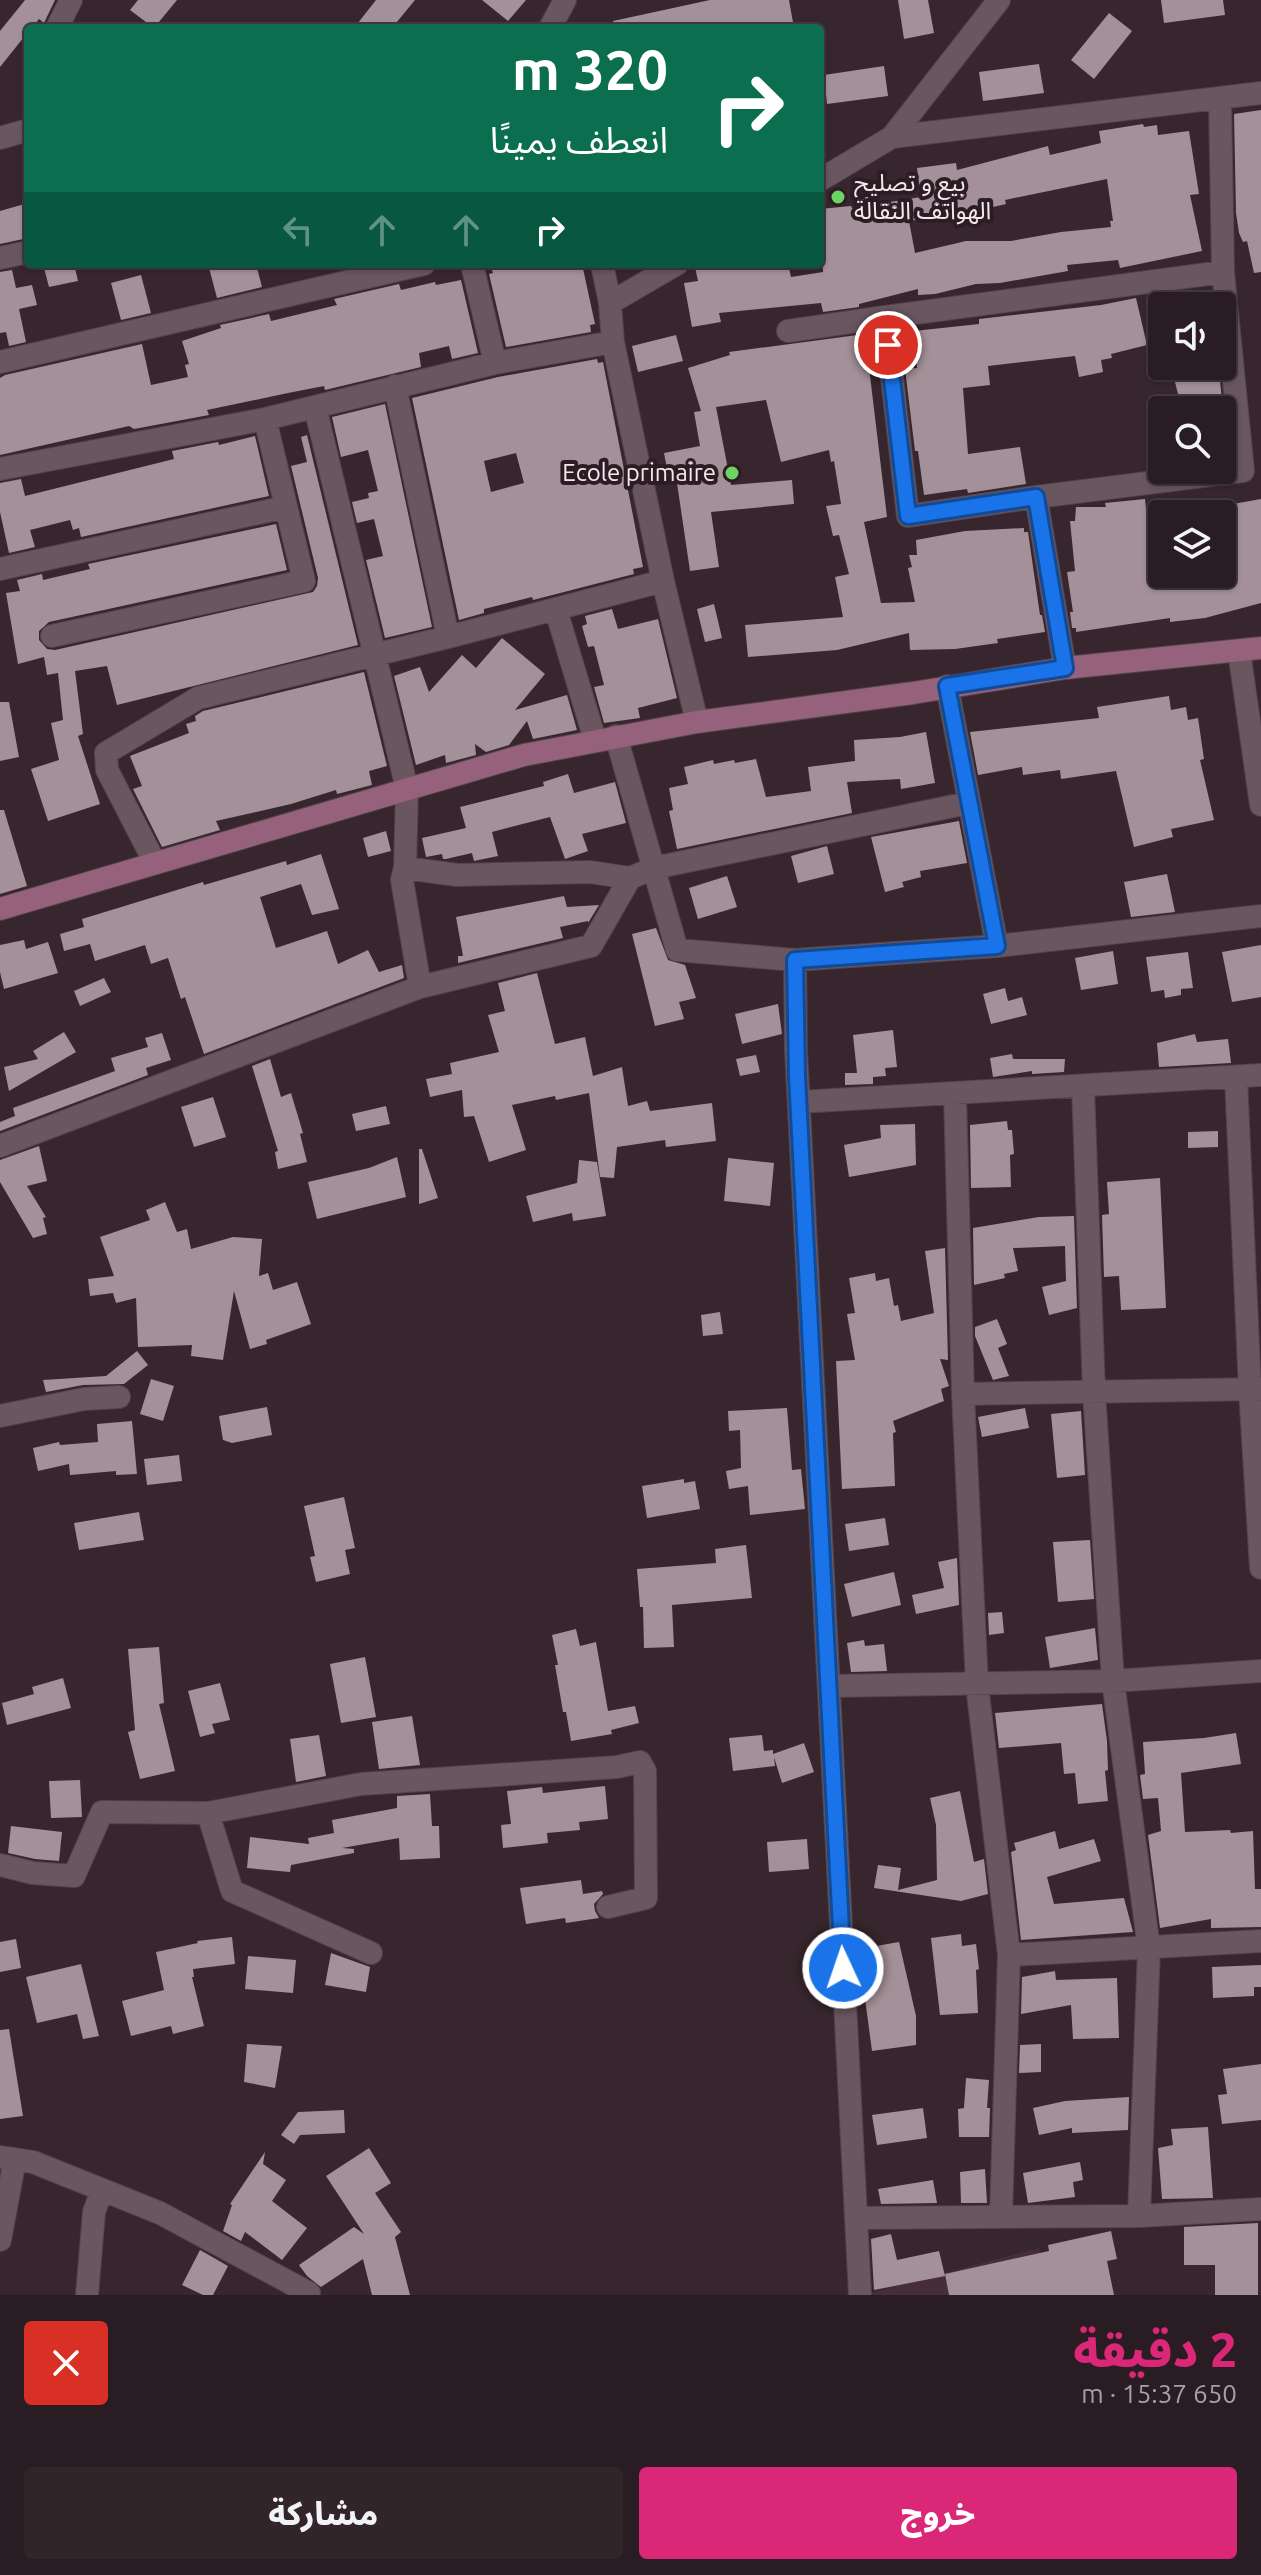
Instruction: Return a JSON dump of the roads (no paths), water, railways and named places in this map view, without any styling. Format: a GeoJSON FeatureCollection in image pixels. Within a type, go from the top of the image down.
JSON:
{"type":"FeatureCollection","features":[{"type":"Feature","properties":{"kind":"main road"},"geometry":{"type":"LineString","coordinates":[[0,909],[524,755],[605,738],[1065,668],[1250,650]]}},
{"type":"Feature","properties":{"kind":"street"},"geometry":{"type":"LineString","coordinates":[[59,24],[71,0]]}},
{"type":"Feature","properties":{"kind":"street"},"geometry":{"type":"LineString","coordinates":[[549,24],[565,0]]}},
{"type":"Feature","properties":{"kind":"street"},"geometry":{"type":"LineString","coordinates":[[824,178],[892,137],[999,0]]}},
{"type":"Feature","properties":{"kind":"street"},"geometry":{"type":"LineString","coordinates":[[892,137],[1261,93]]}},
{"type":"Feature","properties":{"kind":"street"},"geometry":{"type":"LineString","coordinates":[[885,317],[908,516],[1243,471],[1223,272],[1220,99]]}},
{"type":"Feature","properties":{"kind":"street"},"geometry":{"type":"LineString","coordinates":[[0,138],[24,131]]}},
{"type":"Feature","properties":{"kind":"street"},"geometry":{"type":"LineString","coordinates":[[0,258],[24,253]]}},
{"type":"Feature","properties":{"kind":"street"},"geometry":{"type":"LineString","coordinates":[[0,362],[407,268]]}},
{"type":"Feature","properties":{"kind":"street"},"geometry":{"type":"LineString","coordinates":[[473,268],[495,363]]}},
{"type":"Feature","properties":{"kind":"street"},"geometry":{"type":"LineString","coordinates":[[603,268],[613,342],[663,581],[697,722]]}},
{"type":"Feature","properties":{"kind":"street"},"geometry":{"type":"LineString","coordinates":[[610,303],[670,268]]}},
{"type":"Feature","properties":{"kind":"street"},"geometry":{"type":"LineString","coordinates":[[788,331],[1223,272]]}},
{"type":"Feature","properties":{"kind":"street"},"geometry":{"type":"LineString","coordinates":[[0,469],[265,419],[495,363],[613,342]]}},
{"type":"Feature","properties":{"kind":"street"},"geometry":{"type":"LineString","coordinates":[[395,386],[448,637]]}},
{"type":"Feature","properties":{"kind":"street"},"geometry":{"type":"LineString","coordinates":[[315,407],[407,789],[402,880],[420,987]]}},
{"type":"Feature","properties":{"kind":"street"},"geometry":{"type":"LineString","coordinates":[[52,636],[304,581],[265,419]]}},
{"type":"Feature","properties":{"kind":"street"},"geometry":{"type":"LineString","coordinates":[[1036,497],[1065,668]]}},
{"type":"Feature","properties":{"kind":"street"},"geometry":{"type":"LineString","coordinates":[[0,569],[286,507]]}},
{"type":"Feature","properties":{"kind":"street"},"geometry":{"type":"LineString","coordinates":[[155,863],[107,770],[106,753],[198,698],[663,581]]}},
{"type":"Feature","properties":{"kind":"street"},"geometry":{"type":"LineString","coordinates":[[556,610],[654,868],[677,950],[795,960],[997,946],[1261,916]]}},
{"type":"Feature","properties":{"kind":"street"},"geometry":{"type":"LineString","coordinates":[[1250,650],[1261,805]]}},
{"type":"Feature","properties":{"kind":"street"},"geometry":{"type":"LineString","coordinates":[[947,686],[997,946]]}},
{"type":"Feature","properties":{"kind":"street"},"geometry":{"type":"LineString","coordinates":[[405,868],[457,875],[590,872],[630,878],[654,868],[968,803]]}},
{"type":"Feature","properties":{"kind":"street"},"geometry":{"type":"LineString","coordinates":[[0,1146],[420,987],[591,946],[630,878]]}},
{"type":"Feature","properties":{"kind":"street"},"geometry":{"type":"LineString","coordinates":[[795,960],[799,1102],[860,2295]]}},
{"type":"Feature","properties":{"kind":"street"},"geometry":{"type":"LineString","coordinates":[[799,1102],[1261,1075]]}},
{"type":"Feature","properties":{"kind":"street"},"geometry":{"type":"LineString","coordinates":[[1236,1078],[1255,1390],[1261,1568]]}},
{"type":"Feature","properties":{"kind":"street"},"geometry":{"type":"LineString","coordinates":[[1083,1087],[1094,1392],[1113,1681],[1149,1948],[1139,2216]]}},
{"type":"Feature","properties":{"kind":"street"},"geometry":{"type":"LineString","coordinates":[[955,1095],[963,1394],[977,1685],[1009,1955],[1001,2216]]}},
{"type":"Feature","properties":{"kind":"street"},"geometry":{"type":"LineString","coordinates":[[963,1394],[1255,1390]]}},
{"type":"Feature","properties":{"kind":"street"},"geometry":{"type":"LineString","coordinates":[[0,1416],[84,1399],[119,1397]]}},
{"type":"Feature","properties":{"kind":"street"},"geometry":{"type":"LineString","coordinates":[[829,1686],[1113,1681],[1261,1671]]}},
{"type":"Feature","properties":{"kind":"street"},"geometry":{"type":"LineString","coordinates":[[0,1865],[33,1873],[74,1876],[102,1812],[208,1813],[361,1784],[617,1767],[640,1762],[645,1771],[646,1898],[608,1907]]}},
{"type":"Feature","properties":{"kind":"street"},"geometry":{"type":"LineString","coordinates":[[208,1813],[232,1891],[371,1953]]}},
{"type":"Feature","properties":{"kind":"street"},"geometry":{"type":"LineString","coordinates":[[1009,1955],[1261,1941]]}},
{"type":"Feature","properties":{"kind":"street"},"geometry":{"type":"LineString","coordinates":[[0,2240],[7,2158],[33,2162],[160,2213],[309,2294]]}},
{"type":"Feature","properties":{"kind":"street"},"geometry":{"type":"LineString","coordinates":[[87,2295],[94,2212],[102,2190]]}},
{"type":"Feature","properties":{"kind":"street"},"geometry":{"type":"LineString","coordinates":[[856,2218],[1139,2216],[1261,2209]]}},
{"type":"Feature","properties":{"kind":"place","name":"بيع و تصليح الهواتف النقالة"},"geometry":{"type":"Point","coordinates":[838,197]}},
{"type":"Feature","properties":{"kind":"place","name":"Ecole primaire"},"geometry":{"type":"Point","coordinates":[732,473]}}]}
